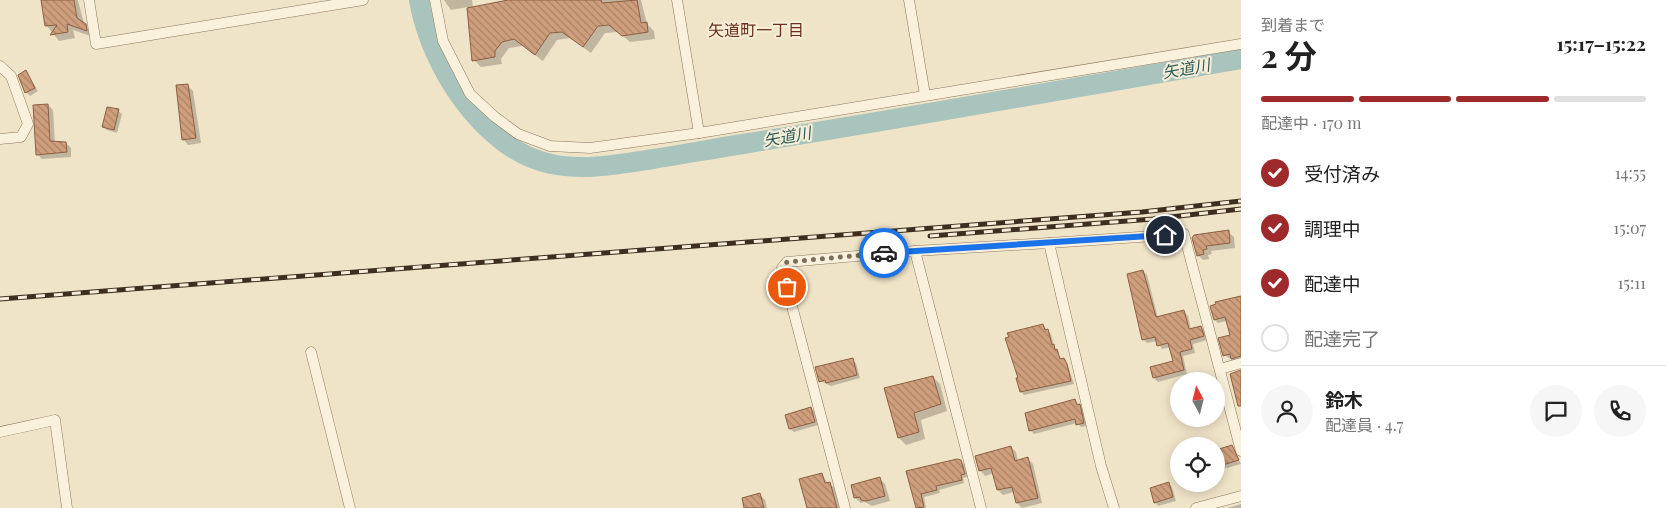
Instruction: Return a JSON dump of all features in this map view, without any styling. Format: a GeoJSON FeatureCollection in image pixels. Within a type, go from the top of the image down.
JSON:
{"type":"FeatureCollection","features":[{"type":"Feature","properties":{"kind":"street"},"geometry":{"type":"LineString","coordinates":[[89,0],[96,44],[364,0]]}},
{"type":"Feature","properties":{"kind":"street"},"geometry":{"type":"LineString","coordinates":[[435,0],[443,41],[470,94],[495,117],[518,134],[550,146],[590,148],[700,133],[1241,44]]}},
{"type":"Feature","properties":{"kind":"street"},"geometry":{"type":"LineString","coordinates":[[677,0],[700,133]]}},
{"type":"Feature","properties":{"kind":"street"},"geometry":{"type":"LineString","coordinates":[[909,0],[925,95]]}},
{"type":"Feature","properties":{"kind":"street"},"geometry":{"type":"LineString","coordinates":[[0,66],[11,76],[28,124],[21,137],[0,139]]}},
{"type":"Feature","properties":{"kind":"street"},"geometry":{"type":"LineString","coordinates":[[845,508],[782,268],[787,262],[915,251],[1184,234],[1239,432],[1241,451]]}},
{"type":"Feature","properties":{"kind":"street"},"geometry":{"type":"LineString","coordinates":[[1049,243],[1101,466],[1114,508]]}},
{"type":"Feature","properties":{"kind":"street"},"geometry":{"type":"LineString","coordinates":[[915,251],[980,508]]}},
{"type":"Feature","properties":{"kind":"street"},"geometry":{"type":"LineString","coordinates":[[312,352],[350,508]]}},
{"type":"Feature","properties":{"kind":"street"},"geometry":{"type":"LineString","coordinates":[[1220,369],[1241,364]]}},
{"type":"Feature","properties":{"kind":"street"},"geometry":{"type":"LineString","coordinates":[[0,432],[55,420],[68,508]]}},
{"type":"Feature","properties":{"kind":"street"},"geometry":{"type":"LineString","coordinates":[[1196,508],[1241,496]]}},
{"type":"Feature","properties":{"kind":"building"},"geometry":{"type":"Polygon","coordinates":[[[41,0],[74,0],[77,18],[86,24],[87,31],[67,24],[68,32],[50,35],[57,25],[45,26],[41,0]]]}},
{"type":"Feature","properties":{"kind":"building"},"geometry":{"type":"Polygon","coordinates":[[[508,0],[601,0],[602,3],[637,0],[641,23],[647,22],[648,32],[622,36],[609,25],[598,26],[583,47],[562,32],[550,33],[535,55],[514,39],[502,42],[495,51],[495,57],[472,61],[467,8],[508,0]]]}},
{"type":"Feature","properties":{"kind":"building"},"geometry":{"type":"Polygon","coordinates":[[[26,70],[35,88],[25,93],[18,75],[26,70]]]}},
{"type":"Feature","properties":{"kind":"building"},"geometry":{"type":"Polygon","coordinates":[[[188,84],[196,138],[182,140],[176,85],[188,84]]]}},
{"type":"Feature","properties":{"kind":"building"},"geometry":{"type":"Polygon","coordinates":[[[48,104],[50,141],[66,142],[67,152],[36,155],[33,105],[48,104]]]}},
{"type":"Feature","properties":{"kind":"building"},"geometry":{"type":"Polygon","coordinates":[[[107,107],[119,109],[114,130],[102,127],[107,107]]]}},
{"type":"Feature","properties":{"kind":"building"},"geometry":{"type":"Polygon","coordinates":[[[1229,230],[1230,243],[1206,246],[1207,249],[1203,250],[1204,254],[1197,256],[1192,238],[1194,235],[1229,230]]]}},
{"type":"Feature","properties":{"kind":"building"},"geometry":{"type":"Polygon","coordinates":[[[1143,270],[1156,317],[1184,310],[1189,329],[1201,326],[1204,336],[1190,340],[1192,349],[1180,352],[1184,370],[1170,372],[1170,374],[1153,378],[1150,367],[1173,361],[1168,343],[1157,346],[1155,337],[1142,340],[1127,274],[1143,270]]]}},
{"type":"Feature","properties":{"kind":"building"},"geometry":{"type":"Polygon","coordinates":[[[1241,296],[1241,356],[1231,359],[1230,354],[1223,356],[1218,338],[1230,335],[1225,317],[1214,320],[1210,306],[1216,304],[1215,302],[1241,296]]]}},
{"type":"Feature","properties":{"kind":"building"},"geometry":{"type":"Polygon","coordinates":[[[1043,324],[1045,330],[1048,329],[1052,345],[1054,344],[1055,350],[1057,349],[1060,359],[1064,358],[1067,364],[1071,381],[1020,392],[1016,378],[1018,378],[1005,338],[1009,337],[1007,333],[1043,324]]]}},
{"type":"Feature","properties":{"kind":"building"},"geometry":{"type":"Polygon","coordinates":[[[853,358],[857,375],[826,383],[825,380],[819,382],[815,367],[853,358]]]}},
{"type":"Feature","properties":{"kind":"building"},"geometry":{"type":"Polygon","coordinates":[[[1241,370],[1241,406],[1238,406],[1230,374],[1241,370]]]}},
{"type":"Feature","properties":{"kind":"building"},"geometry":{"type":"Polygon","coordinates":[[[933,376],[941,404],[914,413],[919,432],[898,438],[884,388],[933,376]]]}},
{"type":"Feature","properties":{"kind":"building"},"geometry":{"type":"Polygon","coordinates":[[[1075,399],[1077,405],[1080,404],[1084,423],[1076,425],[1075,419],[1029,431],[1025,413],[1075,399]]]}},
{"type":"Feature","properties":{"kind":"building"},"geometry":{"type":"Polygon","coordinates":[[[811,407],[815,422],[789,429],[785,415],[811,407]]]}},
{"type":"Feature","properties":{"kind":"building"},"geometry":{"type":"Polygon","coordinates":[[[1232,445],[1239,460],[1225,464],[1225,447],[1232,445]]]}},
{"type":"Feature","properties":{"kind":"building"},"geometry":{"type":"Polygon","coordinates":[[[1011,446],[1015,461],[1028,457],[1038,498],[1016,503],[1012,487],[997,490],[991,468],[979,471],[975,456],[1011,446]]]}},
{"type":"Feature","properties":{"kind":"building"},"geometry":{"type":"Polygon","coordinates":[[[957,459],[961,460],[965,474],[961,475],[962,480],[936,486],[937,490],[921,494],[924,507],[916,508],[906,471],[957,459]]]}},
{"type":"Feature","properties":{"kind":"building"},"geometry":{"type":"Polygon","coordinates":[[[822,473],[825,483],[830,482],[837,508],[807,508],[799,479],[822,473]]]}},
{"type":"Feature","properties":{"kind":"building"},"geometry":{"type":"Polygon","coordinates":[[[880,477],[885,496],[866,501],[861,500],[860,497],[854,498],[851,485],[880,477]]]}},
{"type":"Feature","properties":{"kind":"building"},"geometry":{"type":"Polygon","coordinates":[[[1169,482],[1170,492],[1173,497],[1154,503],[1150,488],[1169,482]]]}},
{"type":"Feature","properties":{"kind":"building"},"geometry":{"type":"Polygon","coordinates":[[[760,493],[764,508],[744,508],[742,498],[760,493]]]}},
{"type":"Feature","properties":{"kind":"waterway","name":"矢道川"},"geometry":{"type":"LineString","coordinates":[[419,0],[425,25],[448,77],[482,123],[503,142],[526,156],[551,164],[576,167],[602,166],[653,159],[1241,59]]}},
{"type":"Feature","properties":{"kind":"railway"},"geometry":{"type":"LineString","coordinates":[[0,299],[1142,212],[1241,201]]}},
{"type":"Feature","properties":{"kind":"railway"},"geometry":{"type":"LineString","coordinates":[[930,236],[1153,219],[1241,209]]}},
{"type":"Feature","properties":{"kind":"way so far"},"geometry":{"type":"LineString","coordinates":[[787,287],[782,268],[787,262],[884,253]]}},
{"type":"Feature","properties":{"kind":"district","name":"矢道町一丁目"},"geometry":{"type":"Point","coordinates":[756,29]}},
{"type":"Feature","properties":{"kind":"route"},"geometry":{"type":"LineString","coordinates":[[884,253],[1165,235]]}}]}
